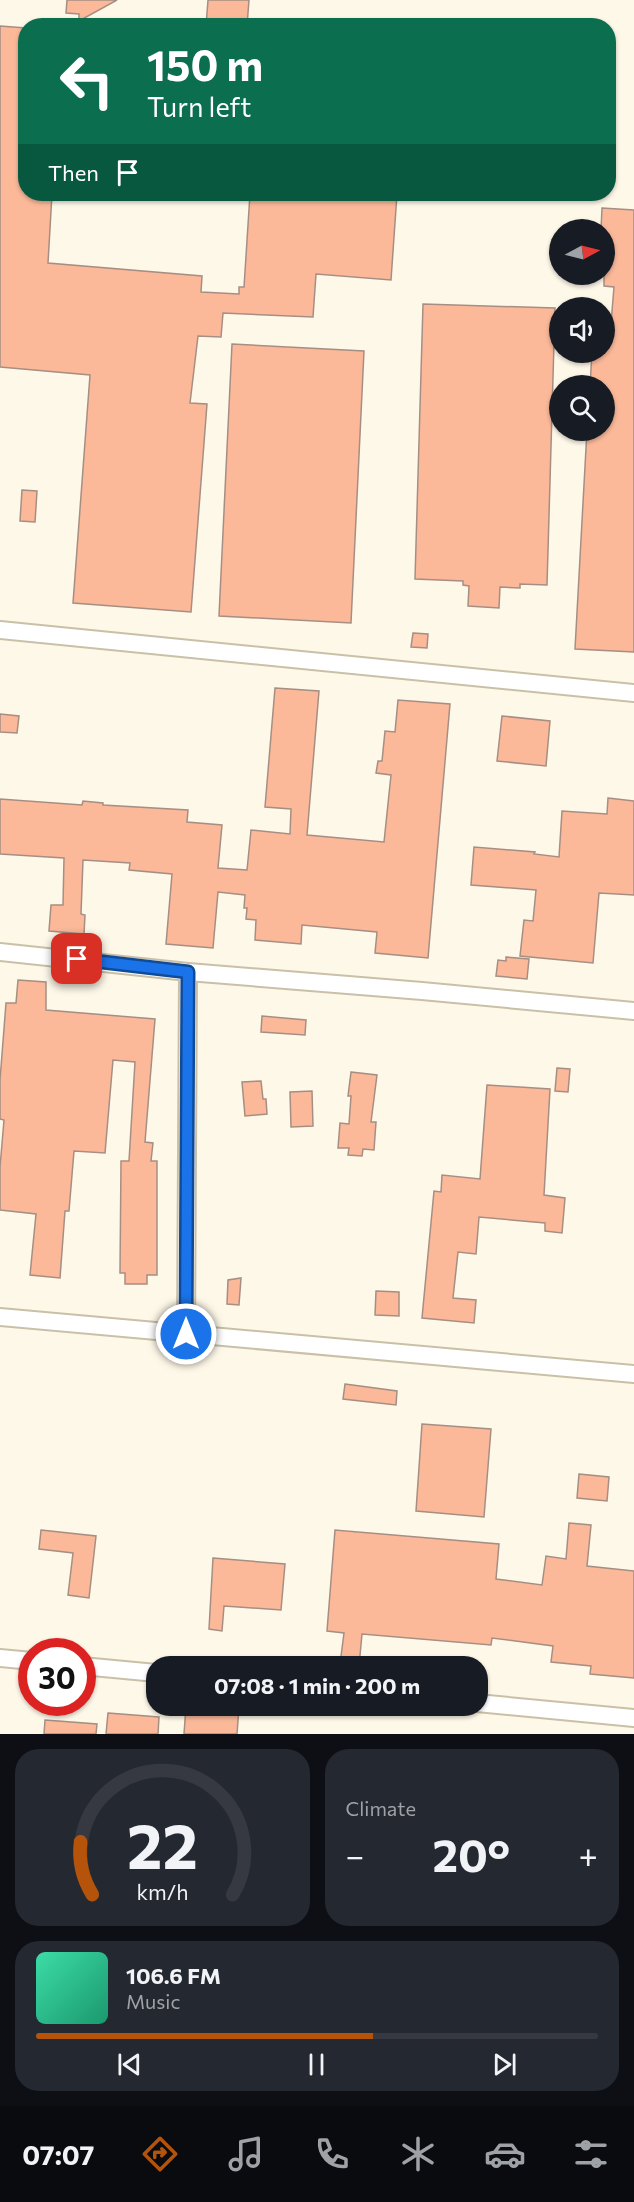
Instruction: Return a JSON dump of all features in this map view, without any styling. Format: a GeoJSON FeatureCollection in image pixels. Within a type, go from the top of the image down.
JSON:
{"type":"FeatureCollection","features":[{"type":"Feature","properties":{"kind":"street"},"geometry":{"type":"LineString","coordinates":[[0,630],[634,693]]}},
{"type":"Feature","properties":{"kind":"street"},"geometry":{"type":"LineString","coordinates":[[0,952],[188,972],[634,1011]]}},
{"type":"Feature","properties":{"kind":"street"},"geometry":{"type":"LineString","coordinates":[[186,1334],[188,972]]}},
{"type":"Feature","properties":{"kind":"street"},"geometry":{"type":"LineString","coordinates":[[0,1317],[634,1374]]}},
{"type":"Feature","properties":{"kind":"street"},"geometry":{"type":"LineString","coordinates":[[0,1658],[18,1660]]}},
{"type":"Feature","properties":{"kind":"street"},"geometry":{"type":"LineString","coordinates":[[96,1667],[146,1672]]}},
{"type":"Feature","properties":{"kind":"street"},"geometry":{"type":"LineString","coordinates":[[488,1704],[634,1718]]}},
{"type":"Feature","properties":{"kind":"building"},"geometry":{"type":"Polygon","coordinates":[[[67,0],[117,0],[84,18],[79,18],[79,14],[66,13],[67,0]]]}},
{"type":"Feature","properties":{"kind":"building"},"geometry":{"type":"Polygon","coordinates":[[[208,0],[249,0],[248,18],[207,18],[208,0]]]}},
{"type":"Feature","properties":{"kind":"building"},"geometry":{"type":"Polygon","coordinates":[[[0,26],[18,27],[18,201],[52,201],[48,263],[202,276],[201,292],[239,294],[239,287],[244,287],[250,201],[397,201],[391,280],[316,274],[313,317],[223,313],[221,337],[198,336],[190,403],[207,404],[191,612],[73,603],[90,375],[0,367],[0,26]]]}},
{"type":"Feature","properties":{"kind":"building"},"geometry":{"type":"Polygon","coordinates":[[[602,208],[634,210],[634,652],[575,649],[586,441],[615,441],[615,375],[591,375],[591,363],[615,363],[614,287],[604,285],[615,285],[615,219],[602,219],[602,208]]]}},
{"type":"Feature","properties":{"kind":"building"},"geometry":{"type":"Polygon","coordinates":[[[423,304],[549,308],[549,363],[553,363],[553,375],[549,375],[549,441],[551,441],[547,585],[520,584],[520,588],[500,587],[499,608],[468,606],[469,586],[463,585],[463,581],[415,579],[423,304]]]}},
{"type":"Feature","properties":{"kind":"building"},"geometry":{"type":"Polygon","coordinates":[[[232,344],[364,351],[351,623],[219,616],[232,344]]]}},
{"type":"Feature","properties":{"kind":"building"},"geometry":{"type":"Polygon","coordinates":[[[22,490],[37,491],[35,522],[20,521],[22,490]]]}},
{"type":"Feature","properties":{"kind":"building"},"geometry":{"type":"Polygon","coordinates":[[[413,633],[428,634],[427,648],[411,647],[413,633]]]}},
{"type":"Feature","properties":{"kind":"building"},"geometry":{"type":"Polygon","coordinates":[[[275,688],[319,691],[307,835],[384,842],[391,775],[376,773],[378,761],[382,761],[385,731],[395,732],[398,700],[450,704],[428,958],[375,953],[377,932],[302,925],[301,944],[255,940],[256,920],[246,919],[245,895],[218,892],[213,948],[166,944],[172,874],[129,870],[130,863],[83,860],[81,914],[85,915],[84,934],[49,931],[51,905],[63,905],[64,858],[0,854],[0,799],[82,805],[83,801],[103,803],[103,805],[188,810],[187,822],[222,825],[218,868],[247,870],[251,830],[290,834],[291,809],[265,807],[275,688]]]}},
{"type":"Feature","properties":{"kind":"building"},"geometry":{"type":"Polygon","coordinates":[[[0,714],[19,716],[17,733],[0,732],[0,714]]]}},
{"type":"Feature","properties":{"kind":"building"},"geometry":{"type":"Polygon","coordinates":[[[502,716],[550,721],[546,766],[497,761],[502,716]]]}},
{"type":"Feature","properties":{"kind":"building"},"geometry":{"type":"Polygon","coordinates":[[[608,798],[634,801],[634,895],[599,893],[593,963],[520,956],[524,920],[533,921],[536,890],[471,885],[474,847],[535,852],[534,854],[559,857],[562,811],[607,814],[608,798]]]}},
{"type":"Feature","properties":{"kind":"building"},"geometry":{"type":"Polygon","coordinates":[[[506,957],[529,959],[527,979],[496,976],[498,960],[506,961],[506,957]]]}},
{"type":"Feature","properties":{"kind":"building"},"geometry":{"type":"Polygon","coordinates":[[[18,980],[46,982],[46,1010],[155,1019],[145,1142],[153,1143],[151,1161],[157,1161],[157,1275],[147,1275],[147,1284],[125,1284],[125,1273],[120,1273],[121,1161],[129,1161],[135,1062],[113,1060],[105,1153],[74,1151],[69,1211],[65,1211],[60,1278],[30,1275],[36,1214],[0,1210],[0,1167],[4,1120],[0,1119],[0,1080],[6,1003],[16,1003],[18,980]]]}},
{"type":"Feature","properties":{"kind":"building"},"geometry":{"type":"Polygon","coordinates":[[[262,1016],[306,1020],[305,1035],[261,1032],[262,1016]]]}},
{"type":"Feature","properties":{"kind":"building"},"geometry":{"type":"Polygon","coordinates":[[[557,1068],[570,1069],[568,1092],[555,1091],[557,1068]]]}},
{"type":"Feature","properties":{"kind":"building"},"geometry":{"type":"Polygon","coordinates":[[[351,1072],[377,1075],[371,1122],[376,1122],[374,1150],[363,1149],[362,1156],[348,1155],[349,1148],[338,1148],[340,1123],[349,1124],[351,1096],[348,1096],[351,1072]]]}},
{"type":"Feature","properties":{"kind":"building"},"geometry":{"type":"Polygon","coordinates":[[[261,1081],[267,1114],[245,1116],[242,1082],[261,1081]]]}},
{"type":"Feature","properties":{"kind":"building"},"geometry":{"type":"Polygon","coordinates":[[[487,1085],[550,1089],[544,1195],[565,1198],[562,1233],[545,1231],[545,1223],[479,1217],[476,1254],[458,1252],[453,1298],[476,1300],[474,1323],[422,1318],[434,1191],[441,1192],[442,1175],[480,1179],[487,1085]]]}},
{"type":"Feature","properties":{"kind":"building"},"geometry":{"type":"Polygon","coordinates":[[[312,1091],[313,1126],[291,1127],[290,1092],[312,1091]]]}},
{"type":"Feature","properties":{"kind":"building"},"geometry":{"type":"Polygon","coordinates":[[[241,1278],[239,1305],[227,1304],[228,1280],[241,1278]]]}},
{"type":"Feature","properties":{"kind":"building"},"geometry":{"type":"Polygon","coordinates":[[[376,1291],[399,1292],[399,1316],[375,1315],[376,1291]]]}},
{"type":"Feature","properties":{"kind":"building"},"geometry":{"type":"Polygon","coordinates":[[[345,1384],[397,1391],[396,1405],[343,1399],[345,1384]]]}},
{"type":"Feature","properties":{"kind":"building"},"geometry":{"type":"Polygon","coordinates":[[[422,1424],[491,1429],[484,1517],[416,1511],[422,1424]]]}},
{"type":"Feature","properties":{"kind":"building"},"geometry":{"type":"Polygon","coordinates":[[[579,1474],[609,1477],[607,1501],[577,1498],[579,1474]]]}},
{"type":"Feature","properties":{"kind":"building"},"geometry":{"type":"Polygon","coordinates":[[[569,1523],[591,1525],[587,1566],[634,1571],[634,1678],[590,1674],[591,1666],[551,1662],[553,1646],[492,1638],[491,1645],[362,1634],[360,1656],[341,1656],[344,1633],[327,1631],[335,1530],[499,1544],[496,1579],[542,1585],[546,1556],[566,1559],[569,1523]]]}},
{"type":"Feature","properties":{"kind":"building"},"geometry":{"type":"Polygon","coordinates":[[[41,1530],[96,1536],[89,1598],[68,1595],[73,1553],[39,1549],[41,1530]]]}},
{"type":"Feature","properties":{"kind":"building"},"geometry":{"type":"Polygon","coordinates":[[[213,1558],[285,1564],[281,1610],[224,1606],[222,1631],[209,1629],[213,1558]]]}},
{"type":"Feature","properties":{"kind":"building"},"geometry":{"type":"Polygon","coordinates":[[[108,1713],[159,1717],[158,1734],[106,1734],[108,1713]]]}},
{"type":"Feature","properties":{"kind":"building"},"geometry":{"type":"Polygon","coordinates":[[[185,1716],[238,1716],[237,1734],[184,1734],[185,1716]]]}},
{"type":"Feature","properties":{"kind":"building"},"geometry":{"type":"Polygon","coordinates":[[[45,1720],[97,1724],[96,1734],[44,1734],[45,1720]]]}},
{"type":"Feature","properties":{"kind":"route"},"geometry":{"type":"LineString","coordinates":[[77,959],[188,972],[186,1334]]}}]}
